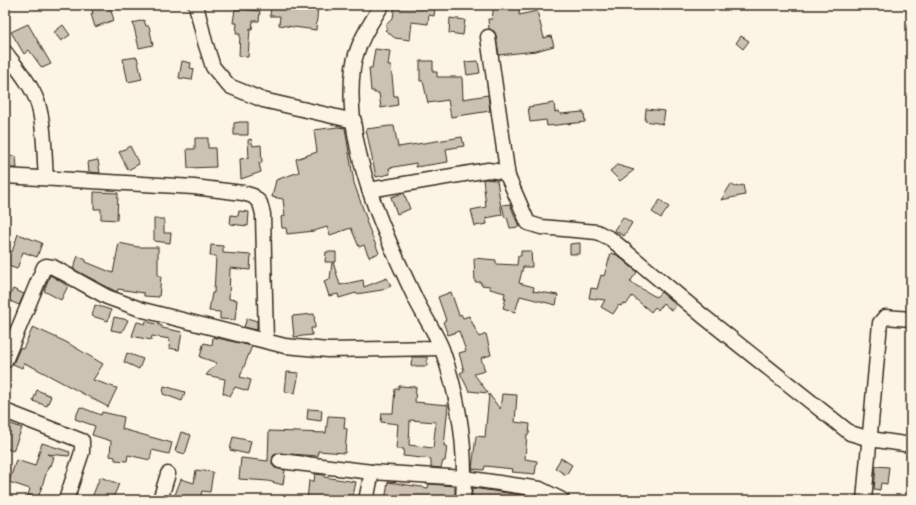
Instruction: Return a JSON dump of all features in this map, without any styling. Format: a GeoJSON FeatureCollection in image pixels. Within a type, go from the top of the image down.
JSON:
{"type":"FeatureCollection","features":[{"type":"Feature","properties":{"kind":"street"},"geometry":{"type":"LineString","coordinates":[[196,5],[205,42],[214,67],[230,86],[263,100],[354,120]]}},
{"type":"Feature","properties":{"kind":"street"},"geometry":{"type":"LineString","coordinates":[[382,5],[359,46],[353,67],[354,120],[369,190],[382,225],[416,300],[441,348],[458,404],[463,432],[465,478],[463,500]]}},
{"type":"Feature","properties":{"kind":"street"},"geometry":{"type":"LineString","coordinates":[[488,37],[508,177]]}},
{"type":"Feature","properties":{"kind":"street"},"geometry":{"type":"LineString","coordinates":[[5,52],[28,84],[38,104],[42,124],[46,178]]}},
{"type":"Feature","properties":{"kind":"street"},"geometry":{"type":"LineString","coordinates":[[369,190],[488,170],[504,172],[508,177],[528,223],[541,227],[603,234],[850,433],[870,439],[911,445]]}},
{"type":"Feature","properties":{"kind":"street"},"geometry":{"type":"LineString","coordinates":[[5,176],[194,187],[243,193],[253,196],[260,203],[263,214],[266,341]]}},
{"type":"Feature","properties":{"kind":"street"},"geometry":{"type":"LineString","coordinates":[[5,361],[44,267],[46,266],[53,268],[107,297],[143,310],[285,346],[328,350],[441,348]]}},
{"type":"Feature","properties":{"kind":"street"},"geometry":{"type":"LineString","coordinates":[[864,500],[880,323],[885,317],[890,316],[911,319]]}},
{"type":"Feature","properties":{"kind":"street"},"geometry":{"type":"LineString","coordinates":[[5,411],[82,441],[82,452],[66,500]]}},
{"type":"Feature","properties":{"kind":"street"},"geometry":{"type":"LineString","coordinates":[[280,461],[372,472],[465,478],[540,488],[562,500]]}},
{"type":"Feature","properties":{"kind":"street"},"geometry":{"type":"LineString","coordinates":[[366,500],[372,472]]}},
{"type":"Feature","properties":{"kind":"street"},"geometry":{"type":"LineString","coordinates":[[160,500],[168,474]]}},
{"type":"Feature","properties":{"kind":"building"},"geometry":{"type":"Polygon","coordinates":[[[91,5],[109,5],[114,20],[95,27],[91,14],[93,14],[91,5]]]}},
{"type":"Feature","properties":{"kind":"building"},"geometry":{"type":"Polygon","coordinates":[[[271,5],[318,5],[316,30],[279,25],[280,16],[270,16],[271,5]]]}},
{"type":"Feature","properties":{"kind":"building"},"geometry":{"type":"Polygon","coordinates":[[[395,5],[424,5],[435,7],[434,16],[429,15],[428,24],[412,22],[410,40],[395,38],[385,30],[388,28],[385,26],[393,18],[395,5]]]}},
{"type":"Feature","properties":{"kind":"building"},"geometry":{"type":"Polygon","coordinates":[[[494,5],[520,5],[519,15],[537,11],[544,38],[551,36],[554,46],[536,51],[499,55],[496,35],[494,31],[489,29],[488,19],[492,19],[494,5]]]}},
{"type":"Feature","properties":{"kind":"building"},"geometry":{"type":"Polygon","coordinates":[[[235,9],[260,11],[259,21],[253,21],[252,30],[250,29],[248,57],[239,56],[240,34],[236,34],[237,23],[233,23],[235,9]]]}},
{"type":"Feature","properties":{"kind":"building"},"geometry":{"type":"Polygon","coordinates":[[[450,18],[465,20],[463,35],[449,33],[450,18]]]}},
{"type":"Feature","properties":{"kind":"building"},"geometry":{"type":"Polygon","coordinates":[[[144,20],[146,26],[149,26],[153,45],[139,48],[133,23],[144,20]]]}},
{"type":"Feature","properties":{"kind":"building"},"geometry":{"type":"Polygon","coordinates":[[[28,24],[51,64],[42,68],[29,50],[24,54],[11,32],[28,24]]]}},
{"type":"Feature","properties":{"kind":"building"},"geometry":{"type":"Polygon","coordinates":[[[63,25],[70,35],[61,41],[54,32],[63,25]]]}},
{"type":"Feature","properties":{"kind":"building"},"geometry":{"type":"Polygon","coordinates":[[[741,36],[749,41],[743,49],[736,43],[741,36]]]}},
{"type":"Feature","properties":{"kind":"building"},"geometry":{"type":"Polygon","coordinates":[[[375,49],[390,51],[388,66],[391,66],[394,96],[397,96],[398,105],[381,108],[379,93],[374,93],[374,91],[371,91],[369,68],[372,68],[375,49]]]}},
{"type":"Feature","properties":{"kind":"building"},"geometry":{"type":"Polygon","coordinates":[[[137,57],[142,79],[128,82],[123,59],[137,57]]]}},
{"type":"Feature","properties":{"kind":"building"},"geometry":{"type":"Polygon","coordinates":[[[182,61],[191,63],[190,68],[194,69],[192,80],[179,78],[182,61]]]}},
{"type":"Feature","properties":{"kind":"building"},"geometry":{"type":"Polygon","coordinates":[[[420,61],[433,61],[433,72],[437,72],[437,77],[462,77],[463,99],[488,95],[490,111],[451,117],[448,100],[428,103],[423,81],[420,81],[420,61]]]}},
{"type":"Feature","properties":{"kind":"building"},"geometry":{"type":"Polygon","coordinates":[[[478,61],[480,73],[467,75],[465,62],[478,61]]]}},
{"type":"Feature","properties":{"kind":"building"},"geometry":{"type":"Polygon","coordinates":[[[554,103],[555,112],[559,111],[560,114],[584,112],[585,122],[547,126],[546,120],[530,122],[528,107],[554,103]]]}},
{"type":"Feature","properties":{"kind":"building"},"geometry":{"type":"Polygon","coordinates":[[[646,109],[665,111],[663,124],[645,121],[646,109]]]}},
{"type":"Feature","properties":{"kind":"building"},"geometry":{"type":"Polygon","coordinates":[[[248,122],[248,135],[234,135],[234,123],[248,122]]]}},
{"type":"Feature","properties":{"kind":"building"},"geometry":{"type":"Polygon","coordinates":[[[394,126],[398,147],[462,137],[464,146],[446,149],[448,162],[416,167],[416,163],[389,168],[390,174],[376,177],[366,129],[394,126]]]}},
{"type":"Feature","properties":{"kind":"building"},"geometry":{"type":"Polygon","coordinates":[[[338,127],[345,128],[354,183],[367,220],[366,221],[379,253],[369,257],[364,245],[359,247],[351,228],[330,235],[327,227],[314,231],[287,234],[286,228],[282,228],[281,217],[285,216],[283,199],[272,197],[276,180],[299,172],[296,159],[317,152],[314,130],[338,127]]]}},
{"type":"Feature","properties":{"kind":"building"},"geometry":{"type":"Polygon","coordinates":[[[195,138],[208,138],[208,148],[215,148],[216,167],[188,168],[187,149],[195,149],[195,138]]]}},
{"type":"Feature","properties":{"kind":"building"},"geometry":{"type":"Polygon","coordinates":[[[251,139],[253,146],[261,145],[262,163],[259,163],[261,172],[241,179],[240,159],[249,158],[248,140],[251,139]]]}},
{"type":"Feature","properties":{"kind":"building"},"geometry":{"type":"Polygon","coordinates":[[[130,146],[139,164],[128,170],[119,152],[130,146]]]}},
{"type":"Feature","properties":{"kind":"building"},"geometry":{"type":"Polygon","coordinates":[[[16,156],[17,168],[5,168],[5,157],[16,156]]]}},
{"type":"Feature","properties":{"kind":"building"},"geometry":{"type":"Polygon","coordinates":[[[98,160],[100,173],[89,172],[88,162],[98,160]]]}},
{"type":"Feature","properties":{"kind":"building"},"geometry":{"type":"Polygon","coordinates":[[[617,165],[634,170],[620,181],[610,171],[617,165]]]}},
{"type":"Feature","properties":{"kind":"building"},"geometry":{"type":"Polygon","coordinates":[[[483,179],[497,180],[502,215],[486,218],[487,224],[475,226],[471,210],[486,207],[483,179]]]}},
{"type":"Feature","properties":{"kind":"building"},"geometry":{"type":"Polygon","coordinates":[[[731,184],[735,187],[743,185],[745,195],[721,200],[731,184]]]}},
{"type":"Feature","properties":{"kind":"building"},"geometry":{"type":"Polygon","coordinates":[[[94,192],[118,193],[117,220],[101,219],[101,209],[94,209],[94,192]]]}},
{"type":"Feature","properties":{"kind":"building"},"geometry":{"type":"Polygon","coordinates":[[[404,193],[410,209],[397,214],[391,197],[404,193]]]}},
{"type":"Feature","properties":{"kind":"building"},"geometry":{"type":"Polygon","coordinates":[[[660,200],[669,207],[661,218],[652,212],[660,200]]]}},
{"type":"Feature","properties":{"kind":"building"},"geometry":{"type":"Polygon","coordinates":[[[510,204],[519,227],[510,228],[507,217],[505,218],[502,205],[510,204]]]}},
{"type":"Feature","properties":{"kind":"building"},"geometry":{"type":"Polygon","coordinates":[[[239,211],[249,212],[248,226],[230,224],[231,215],[238,216],[239,211]]]}},
{"type":"Feature","properties":{"kind":"building"},"geometry":{"type":"Polygon","coordinates":[[[623,217],[632,223],[624,236],[614,230],[623,217]]]}},
{"type":"Feature","properties":{"kind":"building"},"geometry":{"type":"Polygon","coordinates":[[[154,219],[164,219],[164,233],[171,233],[170,243],[154,241],[154,219]]]}},
{"type":"Feature","properties":{"kind":"building"},"geometry":{"type":"Polygon","coordinates":[[[18,234],[42,243],[37,257],[23,252],[17,269],[5,265],[5,249],[12,252],[18,234]]]}},
{"type":"Feature","properties":{"kind":"building"},"geometry":{"type":"Polygon","coordinates":[[[119,243],[138,247],[158,247],[158,276],[161,276],[159,297],[144,296],[144,293],[118,289],[117,292],[73,269],[78,256],[86,260],[86,262],[113,273],[119,243]]]}},
{"type":"Feature","properties":{"kind":"building"},"geometry":{"type":"Polygon","coordinates":[[[580,243],[580,254],[570,254],[570,244],[580,243]]]}},
{"type":"Feature","properties":{"kind":"building"},"geometry":{"type":"Polygon","coordinates":[[[211,245],[223,246],[223,253],[251,255],[250,270],[230,268],[229,299],[237,300],[235,320],[220,319],[220,312],[209,311],[212,293],[214,293],[216,256],[210,256],[211,245]]]}},
{"type":"Feature","properties":{"kind":"building"},"geometry":{"type":"Polygon","coordinates":[[[521,251],[531,251],[532,267],[523,267],[519,283],[534,287],[533,291],[558,295],[556,305],[520,296],[515,312],[503,308],[506,298],[504,298],[505,293],[490,289],[490,286],[481,285],[481,282],[475,282],[474,258],[496,260],[496,264],[517,265],[518,256],[521,256],[521,251]]]}},
{"type":"Feature","properties":{"kind":"building"},"geometry":{"type":"Polygon","coordinates":[[[326,252],[336,252],[336,262],[333,262],[340,285],[363,280],[364,287],[387,278],[391,286],[382,290],[356,293],[339,298],[338,294],[329,296],[324,281],[330,279],[332,262],[325,262],[326,252]]]}},
{"type":"Feature","properties":{"kind":"building"},"geometry":{"type":"Polygon","coordinates":[[[611,253],[617,255],[637,272],[630,282],[656,297],[661,292],[676,305],[672,311],[663,303],[658,310],[655,307],[651,312],[632,296],[626,305],[623,303],[621,306],[619,305],[613,314],[601,307],[605,300],[589,298],[591,288],[597,289],[601,275],[604,276],[611,253]]]}},
{"type":"Feature","properties":{"kind":"building"},"geometry":{"type":"Polygon","coordinates":[[[50,275],[68,286],[61,300],[44,291],[50,275]]]}},
{"type":"Feature","properties":{"kind":"building"},"geometry":{"type":"Polygon","coordinates":[[[13,289],[24,294],[19,305],[8,300],[13,289]]]}},
{"type":"Feature","properties":{"kind":"building"},"geometry":{"type":"Polygon","coordinates":[[[451,292],[459,315],[461,314],[463,318],[469,316],[479,337],[486,334],[491,355],[481,358],[485,371],[474,374],[488,393],[469,391],[460,373],[464,371],[459,353],[466,351],[459,331],[448,335],[443,322],[446,320],[438,297],[451,292]]]}},
{"type":"Feature","properties":{"kind":"building"},"geometry":{"type":"Polygon","coordinates":[[[95,305],[111,310],[108,321],[92,316],[95,305]]]}},
{"type":"Feature","properties":{"kind":"building"},"geometry":{"type":"Polygon","coordinates":[[[314,314],[315,328],[311,328],[312,335],[294,337],[292,316],[314,314]]]}},
{"type":"Feature","properties":{"kind":"building"},"geometry":{"type":"Polygon","coordinates":[[[114,317],[128,320],[122,332],[111,330],[114,317]]]}},
{"type":"Feature","properties":{"kind":"building"},"geometry":{"type":"Polygon","coordinates":[[[247,318],[257,321],[257,330],[244,327],[247,318]]]}},
{"type":"Feature","properties":{"kind":"building"},"geometry":{"type":"Polygon","coordinates":[[[146,321],[162,326],[162,328],[182,332],[179,350],[169,348],[170,339],[152,336],[151,340],[132,336],[137,322],[145,324],[146,321]]]}},
{"type":"Feature","properties":{"kind":"building"},"geometry":{"type":"Polygon","coordinates":[[[33,327],[66,342],[103,364],[93,380],[117,388],[108,407],[33,367],[24,363],[22,368],[13,364],[20,348],[23,349],[33,327]]]}},
{"type":"Feature","properties":{"kind":"building"},"geometry":{"type":"Polygon","coordinates":[[[213,337],[252,346],[240,377],[251,380],[248,391],[235,387],[230,396],[223,393],[225,379],[206,375],[217,363],[200,357],[204,343],[212,345],[213,337]]]}},
{"type":"Feature","properties":{"kind":"building"},"geometry":{"type":"Polygon","coordinates":[[[127,353],[143,359],[139,369],[124,362],[127,353]]]}},
{"type":"Feature","properties":{"kind":"building"},"geometry":{"type":"Polygon","coordinates":[[[412,357],[427,357],[427,366],[411,366],[412,357]]]}},
{"type":"Feature","properties":{"kind":"building"},"geometry":{"type":"Polygon","coordinates":[[[287,372],[299,373],[295,393],[285,392],[287,372]]]}},
{"type":"Feature","properties":{"kind":"building"},"geometry":{"type":"Polygon","coordinates":[[[164,386],[185,392],[182,401],[163,394],[164,386]]]}},
{"type":"Feature","properties":{"kind":"building"},"geometry":{"type":"Polygon","coordinates":[[[399,386],[416,387],[415,402],[448,405],[444,446],[447,446],[445,461],[443,461],[441,468],[431,467],[431,459],[403,456],[404,449],[396,449],[398,424],[381,422],[382,413],[393,413],[395,389],[398,389],[399,386]],[[410,420],[409,445],[433,448],[436,422],[410,420]]]}},
{"type":"Feature","properties":{"kind":"building"},"geometry":{"type":"Polygon","coordinates":[[[37,390],[51,396],[47,406],[33,401],[37,390]]]}},
{"type":"Feature","properties":{"kind":"building"},"geometry":{"type":"Polygon","coordinates":[[[489,394],[500,409],[502,394],[517,395],[515,422],[530,424],[529,434],[527,434],[525,459],[537,461],[535,474],[512,472],[513,469],[485,466],[484,470],[472,469],[476,436],[485,437],[489,394]]]}},
{"type":"Feature","properties":{"kind":"building"},"geometry":{"type":"Polygon","coordinates":[[[80,407],[101,415],[102,412],[124,417],[122,429],[172,443],[169,454],[152,450],[150,460],[128,455],[127,461],[115,460],[115,457],[110,456],[111,441],[92,435],[95,426],[75,419],[80,407]]]}},
{"type":"Feature","properties":{"kind":"building"},"geometry":{"type":"Polygon","coordinates":[[[308,409],[322,410],[321,421],[307,419],[308,409]]]}},
{"type":"Feature","properties":{"kind":"building"},"geometry":{"type":"Polygon","coordinates":[[[328,416],[345,417],[344,428],[347,429],[345,453],[318,451],[318,456],[276,453],[273,456],[272,464],[275,468],[285,470],[283,485],[268,481],[239,479],[241,458],[268,461],[269,431],[326,433],[328,416]]]}},
{"type":"Feature","properties":{"kind":"building"},"geometry":{"type":"Polygon","coordinates":[[[5,422],[22,428],[13,451],[5,448],[5,422]]]}},
{"type":"Feature","properties":{"kind":"building"},"geometry":{"type":"Polygon","coordinates":[[[181,432],[191,435],[185,454],[175,451],[181,432]]]}},
{"type":"Feature","properties":{"kind":"building"},"geometry":{"type":"Polygon","coordinates":[[[233,437],[251,441],[248,454],[230,450],[233,437]]]}},
{"type":"Feature","properties":{"kind":"building"},"geometry":{"type":"Polygon","coordinates":[[[42,443],[70,452],[69,456],[47,454],[54,457],[51,466],[49,465],[38,498],[28,495],[30,489],[9,482],[16,460],[35,466],[42,443]]]}},
{"type":"Feature","properties":{"kind":"building"},"geometry":{"type":"Polygon","coordinates":[[[561,458],[572,465],[566,475],[555,468],[561,458]]]}},
{"type":"Feature","properties":{"kind":"building"},"geometry":{"type":"Polygon","coordinates":[[[876,466],[889,467],[887,484],[881,483],[880,490],[874,489],[876,466]]]}},
{"type":"Feature","properties":{"kind":"building"},"geometry":{"type":"Polygon","coordinates":[[[196,470],[213,472],[210,492],[202,491],[200,500],[173,500],[181,479],[194,483],[196,470]]]}},
{"type":"Feature","properties":{"kind":"building"},"geometry":{"type":"Polygon","coordinates":[[[315,474],[324,475],[324,477],[356,482],[353,496],[344,494],[344,500],[307,500],[309,481],[314,481],[315,474]]]}},
{"type":"Feature","properties":{"kind":"building"},"geometry":{"type":"Polygon","coordinates":[[[100,477],[119,484],[112,500],[91,500],[100,477]]]}},
{"type":"Feature","properties":{"kind":"building"},"geometry":{"type":"Polygon","coordinates":[[[388,482],[428,488],[429,484],[455,486],[455,500],[385,500],[388,482]]]}},
{"type":"Feature","properties":{"kind":"building"},"geometry":{"type":"Polygon","coordinates":[[[472,488],[535,497],[535,500],[472,500],[472,488]]]}}]}
